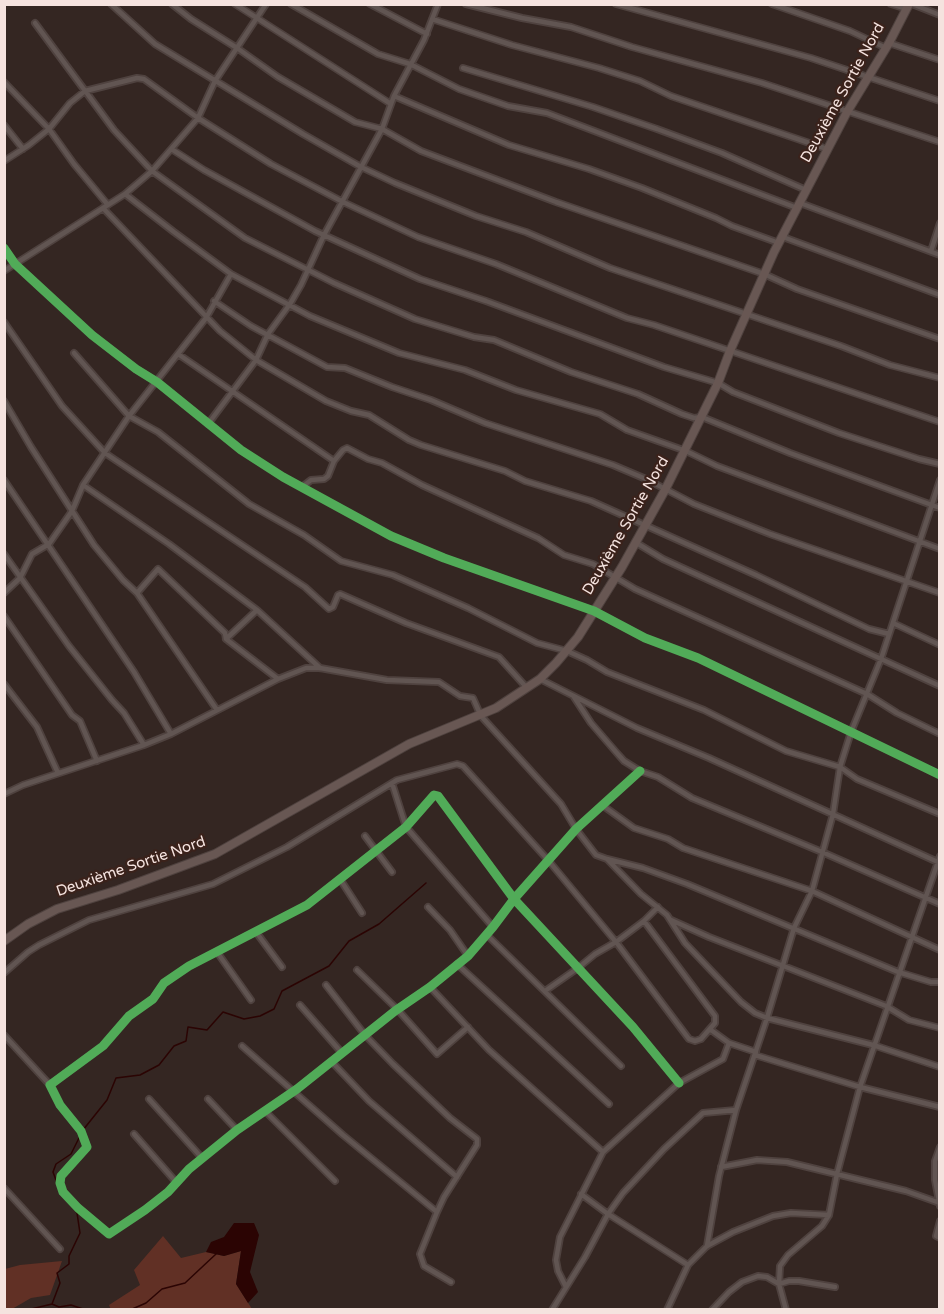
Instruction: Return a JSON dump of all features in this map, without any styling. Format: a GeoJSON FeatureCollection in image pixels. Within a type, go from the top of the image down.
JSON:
{"type":"FeatureCollection","features":[{"type":"Feature","properties":{"kind":"main road","name":"Deuxième Sortie Nord"},"geometry":{"type":"LineString","coordinates":[[4,940],[57,909],[118,890],[215,854],[389,754],[481,716],[510,700],[540,679],[567,651],[594,611],[665,490],[718,383],[764,274],[806,190],[847,112],[909,6]]}},
{"type":"Feature","properties":{"kind":"street"},"geometry":{"type":"LineString","coordinates":[[111,4],[155,44],[361,167],[476,216],[526,232],[610,268],[841,346],[890,365],[939,378]]}},
{"type":"Feature","properties":{"kind":"street"},"geometry":{"type":"LineString","coordinates":[[172,4],[190,19],[341,116],[382,129],[421,151],[556,202],[764,274],[797,289],[939,339]]}},
{"type":"Feature","properties":{"kind":"street"},"geometry":{"type":"LineString","coordinates":[[235,4],[255,19],[286,36],[391,104]]}},
{"type":"Feature","properties":{"kind":"street"},"geometry":{"type":"LineString","coordinates":[[4,271],[125,194],[173,150],[198,118],[215,81],[266,4]]}},
{"type":"Feature","properties":{"kind":"street"},"geometry":{"type":"LineString","coordinates":[[291,4],[378,54],[410,64],[459,89],[508,106],[547,113],[798,206],[939,255]]}},
{"type":"Feature","properties":{"kind":"street"},"geometry":{"type":"LineString","coordinates":[[370,4],[427,34]]}},
{"type":"Feature","properties":{"kind":"street"},"geometry":{"type":"LineString","coordinates":[[208,424],[256,360],[268,334],[290,304],[324,235],[382,129],[394,96],[427,34],[438,4]]}},
{"type":"Feature","properties":{"kind":"street"},"geometry":{"type":"LineString","coordinates":[[466,4],[571,27],[689,63],[762,82],[939,142]]}},
{"type":"Feature","properties":{"kind":"street"},"geometry":{"type":"LineString","coordinates":[[616,4],[759,42],[939,101]]}},
{"type":"Feature","properties":{"kind":"street"},"geometry":{"type":"LineString","coordinates":[[772,4],[887,46],[939,60]]}},
{"type":"Feature","properties":{"kind":"street"},"geometry":{"type":"LineString","coordinates":[[891,4],[909,6],[939,15]]}},
{"type":"Feature","properties":{"kind":"street"},"geometry":{"type":"LineString","coordinates":[[432,19],[512,45],[640,81],[671,96],[827,149]]}},
{"type":"Feature","properties":{"kind":"street"},"geometry":{"type":"LineString","coordinates":[[35,23],[114,130],[152,171],[245,238],[334,283],[415,319],[474,338],[494,340],[579,375],[638,394],[682,414],[694,418],[702,417],[790,453],[939,508]]}},
{"type":"Feature","properties":{"kind":"street"},"geometry":{"type":"LineString","coordinates":[[463,68],[594,107],[693,142],[762,169],[806,190]]}},
{"type":"Feature","properties":{"kind":"street"},"geometry":{"type":"LineString","coordinates":[[4,161],[49,129],[70,103],[85,91],[137,78],[144,79],[198,118],[272,164],[342,202],[418,237],[496,264],[627,318],[654,325],[939,422]]}},
{"type":"Feature","properties":{"kind":"street"},"geometry":{"type":"LineString","coordinates":[[4,82],[49,129],[106,206],[206,318],[256,360],[326,402],[369,415],[409,440],[504,471],[525,481],[591,501],[869,629],[889,634]]}},
{"type":"Feature","properties":{"kind":"street"},"geometry":{"type":"LineString","coordinates":[[394,96],[509,145],[600,173],[732,226],[781,240],[939,296]]}},
{"type":"Feature","properties":{"kind":"street"},"geometry":{"type":"LineString","coordinates":[[4,125],[23,149]]}},
{"type":"Feature","properties":{"kind":"street"},"geometry":{"type":"LineString","coordinates":[[173,150],[204,170],[324,235],[420,279],[657,364],[718,383],[733,392],[839,433],[939,464]]}},
{"type":"Feature","properties":{"kind":"street"},"geometry":{"type":"LineString","coordinates":[[125,194],[231,274],[310,316],[399,353],[465,370],[516,390],[600,414],[627,430],[686,451],[717,466],[939,549]]}},
{"type":"Feature","properties":{"kind":"street"},"geometry":{"type":"LineString","coordinates":[[931,251],[939,223]]}},
{"type":"Feature","properties":{"kind":"street"},"geometry":{"type":"LineString","coordinates":[[4,248],[15,264],[92,334],[136,369],[157,382],[241,450],[302,487],[391,536],[444,558],[594,611],[631,631],[698,658],[939,775]]}},
{"type":"Feature","properties":{"kind":"street"},"geometry":{"type":"LineString","coordinates":[[4,593],[20,578],[32,554],[49,544],[72,511],[83,485],[129,416],[206,318],[231,274]]}},
{"type":"Feature","properties":{"kind":"street"},"geometry":{"type":"LineString","coordinates":[[214,301],[251,326],[327,367],[345,368],[485,423],[613,465],[646,479],[693,504],[770,534],[939,593]]}},
{"type":"Feature","properties":{"kind":"street"},"geometry":{"type":"LineString","coordinates":[[4,322],[56,398],[105,453],[305,587],[329,609],[333,607],[340,594],[406,623],[498,657],[527,688]]}},
{"type":"Feature","properties":{"kind":"street"},"geometry":{"type":"LineString","coordinates":[[74,354],[129,416],[158,432],[249,504],[304,535],[340,561],[393,576],[468,608],[537,643],[567,651],[607,672],[704,710],[786,751],[840,767],[857,779],[939,814]]}},
{"type":"Feature","properties":{"kind":"street"},"geometry":{"type":"LineString","coordinates":[[178,354],[334,461]]}},
{"type":"Feature","properties":{"kind":"street"},"geometry":{"type":"LineString","coordinates":[[4,401],[94,545],[137,593],[217,710]]}},
{"type":"Feature","properties":{"kind":"street"},"geometry":{"type":"LineString","coordinates":[[302,487],[311,480],[324,479],[328,476],[334,461],[347,448],[538,538],[564,555],[593,564],[616,575],[635,589],[867,694],[939,734]]}},
{"type":"Feature","properties":{"kind":"street"},"geometry":{"type":"LineString","coordinates":[[4,480],[134,672],[171,734]]}},
{"type":"Feature","properties":{"kind":"street"},"geometry":{"type":"LineString","coordinates":[[707,1246],[722,1167],[736,1110],[756,1054],[794,928],[812,891],[833,814],[840,767],[851,732],[881,659],[939,480]]}},
{"type":"Feature","properties":{"kind":"street"},"geometry":{"type":"LineString","coordinates":[[83,485],[169,544],[257,610],[320,668]]}},
{"type":"Feature","properties":{"kind":"street"},"geometry":{"type":"LineString","coordinates":[[635,542],[663,559],[939,686]]}},
{"type":"Feature","properties":{"kind":"street"},"geometry":{"type":"LineString","coordinates":[[4,554],[69,646],[124,713],[144,745]]}},
{"type":"Feature","properties":{"kind":"street"},"geometry":{"type":"LineString","coordinates":[[137,593],[158,569],[225,633],[226,639],[278,679]]}},
{"type":"Feature","properties":{"kind":"street"},"geometry":{"type":"LineString","coordinates":[[226,639],[257,610]]}},
{"type":"Feature","properties":{"kind":"street"},"geometry":{"type":"LineString","coordinates":[[4,616],[72,715],[80,721],[97,761]]}},
{"type":"Feature","properties":{"kind":"street"},"geometry":{"type":"LineString","coordinates":[[893,622],[939,645]]}},
{"type":"Feature","properties":{"kind":"street"},"geometry":{"type":"LineString","coordinates":[[4,794],[58,772],[97,761],[171,734],[278,679],[306,668],[320,668],[387,680],[439,682],[460,696],[471,698],[481,716],[561,804],[596,855],[676,880],[898,972],[939,982]]}},
{"type":"Feature","properties":{"kind":"street"},"geometry":{"type":"LineString","coordinates":[[540,679],[637,728],[939,862]]}},
{"type":"Feature","properties":{"kind":"street"},"geometry":{"type":"LineString","coordinates":[[4,684],[37,728],[58,772]]}},
{"type":"Feature","properties":{"kind":"street"},"geometry":{"type":"LineString","coordinates":[[570,693],[624,761],[640,771],[658,777],[692,798],[939,904]]}},
{"type":"Feature","properties":{"kind":"street"},"geometry":{"type":"LineString","coordinates":[[4,973],[39,945],[89,920],[194,891],[266,858],[402,778],[460,765],[548,860],[616,942],[689,1039],[695,1041],[701,1039],[716,1023],[715,1017],[644,921]]}},
{"type":"Feature","properties":{"kind":"street"},"geometry":{"type":"LineString","coordinates":[[4,1035],[50,1085],[60,1105],[81,1131],[87,1146],[61,1176],[60,1183],[63,1192],[78,1208],[109,1234],[168,1192],[202,1158],[237,1130],[295,1091],[468,956],[514,899],[576,829],[640,771]]}},
{"type":"Feature","properties":{"kind":"street"},"geometry":{"type":"LineString","coordinates":[[392,783],[405,827],[493,927]]}},
{"type":"Feature","properties":{"kind":"street"},"geometry":{"type":"LineString","coordinates":[[50,1085],[103,1046],[129,1016],[153,999],[164,983],[217,952],[307,905],[405,827],[434,795],[438,796],[514,899],[633,1027],[680,1083]]}},
{"type":"Feature","properties":{"kind":"street"},"geometry":{"type":"LineString","coordinates":[[602,805],[626,824],[644,832],[668,839],[683,848],[812,891],[939,950]]}},
{"type":"Feature","properties":{"kind":"street"},"geometry":{"type":"LineString","coordinates":[[365,836],[392,872]]}},
{"type":"Feature","properties":{"kind":"street"},"geometry":{"type":"LineString","coordinates":[[786,1310],[779,1284],[779,1272],[783,1260],[822,1226],[830,1215],[837,1174],[860,1087],[886,1006],[939,862],[939,856]]}},
{"type":"Feature","properties":{"kind":"street"},"geometry":{"type":"LineString","coordinates":[[607,859],[640,894],[671,920],[685,943],[720,982],[748,1008],[767,1018],[873,1045],[939,1067]]}},
{"type":"Feature","properties":{"kind":"street"},"geometry":{"type":"LineString","coordinates":[[340,879],[362,913]]}},
{"type":"Feature","properties":{"kind":"street"},"geometry":{"type":"LineString","coordinates":[[428,907],[450,930],[468,956]]}},
{"type":"Feature","properties":{"kind":"street"},"geometry":{"type":"LineString","coordinates":[[545,991],[578,969],[595,954],[616,942],[658,907]]}},
{"type":"Feature","properties":{"kind":"street"},"geometry":{"type":"LineString","coordinates":[[671,920],[781,966],[886,1006],[909,1020],[939,1028]]}},
{"type":"Feature","properties":{"kind":"street"},"geometry":{"type":"LineString","coordinates":[[256,932],[282,968]]}},
{"type":"Feature","properties":{"kind":"street"},"geometry":{"type":"LineString","coordinates":[[487,935],[621,1066]]}},
{"type":"Feature","properties":{"kind":"street"},"geometry":{"type":"LineString","coordinates":[[217,952],[251,1000]]}},
{"type":"Feature","properties":{"kind":"street"},"geometry":{"type":"LineString","coordinates":[[457,964],[609,1104]]}},
{"type":"Feature","properties":{"kind":"street"},"geometry":{"type":"LineString","coordinates":[[357,970],[437,1054],[468,1027]]}},
{"type":"Feature","properties":{"kind":"street"},"geometry":{"type":"LineString","coordinates":[[326,985],[365,1035],[450,1118],[477,1138],[477,1145],[437,1212],[420,1254],[424,1266],[451,1282]]}},
{"type":"Feature","properties":{"kind":"street"},"geometry":{"type":"LineString","coordinates":[[430,987],[489,1050],[603,1152]]}},
{"type":"Feature","properties":{"kind":"street"},"geometry":{"type":"LineString","coordinates":[[300,1005],[342,1053]]}},
{"type":"Feature","properties":{"kind":"street"},"geometry":{"type":"LineString","coordinates":[[711,1030],[729,1043],[756,1054],[860,1087],[939,1107]]}},
{"type":"Feature","properties":{"kind":"street"},"geometry":{"type":"LineString","coordinates":[[566,1287],[558,1271],[556,1260],[560,1237],[603,1152],[680,1083],[723,1059],[729,1043]]}},
{"type":"Feature","properties":{"kind":"street"},"geometry":{"type":"LineString","coordinates":[[242,1046],[343,1135],[437,1212]]}},
{"type":"Feature","properties":{"kind":"street"},"geometry":{"type":"LineString","coordinates":[[332,1062],[369,1101],[457,1177]]}},
{"type":"Feature","properties":{"kind":"street"},"geometry":{"type":"LineString","coordinates":[[149,1099],[202,1158]]}},
{"type":"Feature","properties":{"kind":"street"},"geometry":{"type":"LineString","coordinates":[[208,1099],[237,1130]]}},
{"type":"Feature","properties":{"kind":"street"},"geometry":{"type":"LineString","coordinates":[[552,1310],[623,1193],[664,1149],[703,1113],[736,1110]]}},
{"type":"Feature","properties":{"kind":"street"},"geometry":{"type":"LineString","coordinates":[[266,1112],[335,1181]]}},
{"type":"Feature","properties":{"kind":"street"},"geometry":{"type":"LineString","coordinates":[[134,1134],[176,1182]]}},
{"type":"Feature","properties":{"kind":"street"},"geometry":{"type":"LineString","coordinates":[[722,1167],[751,1161],[787,1162],[906,1191],[938,1204],[935,1161],[939,1147]]}},
{"type":"Feature","properties":{"kind":"street"},"geometry":{"type":"LineString","coordinates":[[4,1188],[60,1249]]}},
{"type":"Feature","properties":{"kind":"street"},"geometry":{"type":"LineString","coordinates":[[581,1194],[608,1215],[688,1265]]}},
{"type":"Feature","properties":{"kind":"street"},"geometry":{"type":"LineString","coordinates":[[667,1310],[688,1265],[707,1246],[733,1232],[773,1216],[791,1213],[830,1215]]}},
{"type":"Feature","properties":{"kind":"street"},"geometry":{"type":"LineString","coordinates":[[939,1221],[936,1236],[939,1238]]}},
{"type":"Feature","properties":{"kind":"street"},"geometry":{"type":"LineString","coordinates":[[712,1310],[742,1282],[758,1276],[767,1277],[779,1284],[799,1281],[835,1287]]}},
{"type":"Feature","properties":{"kind":"shaded area"},"geometry":{"type":"Polygon","coordinates":[[[234,1223],[254,1223],[259,1235],[250,1272],[258,1292],[248,1303],[236,1284],[241,1251],[224,1256],[206,1252],[211,1242],[224,1237],[234,1223]]]}},
{"type":"Feature","properties":{"kind":"shaded area"},"geometry":{"type":"Polygon","coordinates":[[[163,1236],[181,1258],[206,1252],[224,1256],[241,1251],[236,1284],[252,1309],[111,1310],[109,1305],[140,1285],[134,1270],[163,1236]]]}},
{"type":"Feature","properties":{"kind":"shaded area"},"geometry":{"type":"Polygon","coordinates":[[[62,1261],[50,1295],[31,1298],[12,1309],[5,1309],[5,1269],[20,1265],[62,1261]]]}},
{"type":"Feature","properties":{"kind":"waterway"},"geometry":{"type":"LineString","coordinates":[[83,1130],[107,1100],[116,1078],[140,1075],[159,1065],[174,1046],[186,1041],[188,1027],[207,1030],[223,1012],[244,1019],[260,1016],[274,1009],[282,991],[329,966],[349,941],[379,924],[426,883]]}},
{"type":"Feature","properties":{"kind":"waterway"},"geometry":{"type":"LineString","coordinates":[[60,1191],[53,1172],[56,1164],[71,1154],[81,1134]]}},
{"type":"Feature","properties":{"kind":"waterway"},"geometry":{"type":"LineString","coordinates":[[52,1304],[60,1283],[57,1273],[69,1264],[69,1256],[80,1233],[77,1213],[65,1197]]}},
{"type":"Feature","properties":{"kind":"waterway"},"geometry":{"type":"LineString","coordinates":[[130,1310],[146,1303],[162,1289],[185,1283],[216,1254]]}},
{"type":"Feature","properties":{"kind":"waterway"},"geometry":{"type":"LineString","coordinates":[[27,1310],[52,1304],[59,1307],[71,1305],[86,1310]]}},
{"type":"Feature","properties":{"kind":"cycle path"},"geometry":{"type":"LineString","coordinates":[[4,248],[15,264],[92,335],[157,382],[241,450],[283,477],[391,536],[444,558],[594,611],[645,638],[698,658],[940,775]]}},
{"type":"Feature","properties":{"kind":"cycle path"},"geometry":{"type":"LineString","coordinates":[[640,771],[576,829],[514,899],[468,956],[297,1089],[237,1130],[189,1169],[168,1192],[145,1210],[109,1234],[78,1208],[63,1192],[60,1183],[61,1176],[87,1147],[81,1131],[60,1105],[50,1085],[103,1046],[129,1016],[153,999],[164,983],[189,966],[307,905],[406,827],[434,795],[438,796],[514,899],[633,1027],[679,1083]]}}]}
